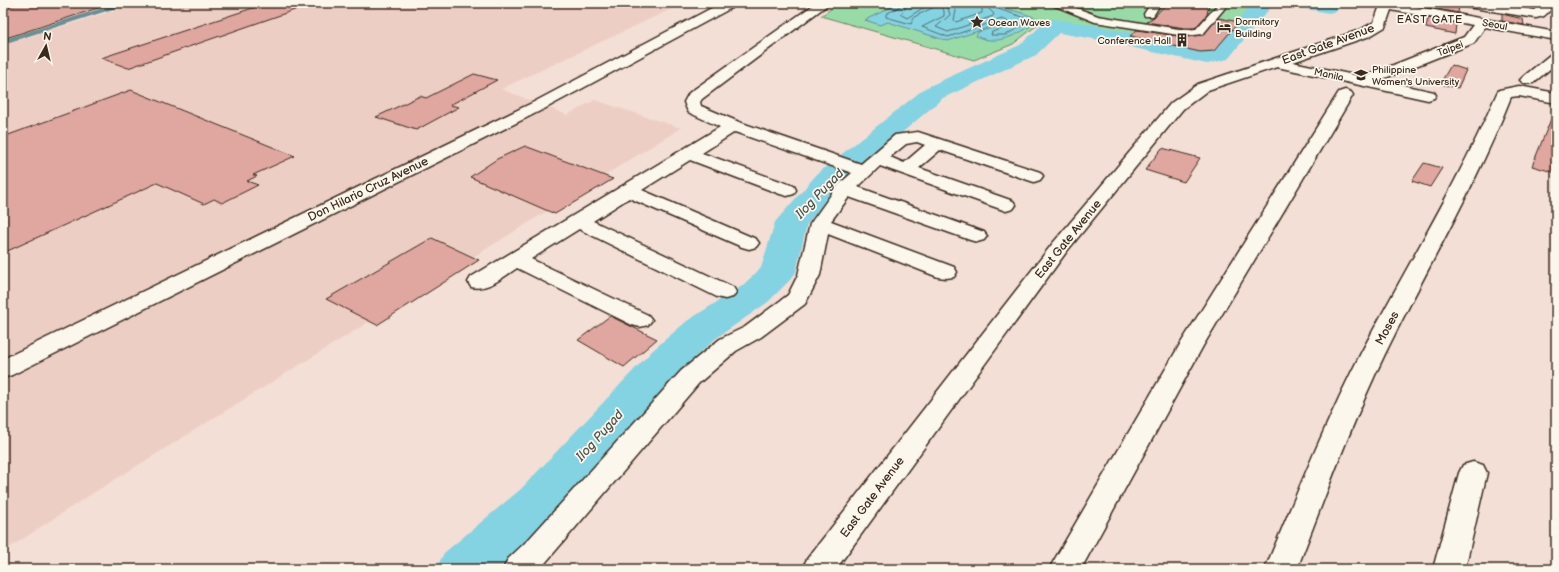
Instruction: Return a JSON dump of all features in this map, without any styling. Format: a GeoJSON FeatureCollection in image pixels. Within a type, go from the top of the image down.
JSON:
{"type":"FeatureCollection","features":[{"type":"Feature","properties":{"kind":"street","name":"Don Hilario Cruz Avenue"},"geometry":{"type":"LineString","coordinates":[[3,369],[540,105],[731,3]]}},
{"type":"Feature","properties":{"kind":"street"},"geometry":{"type":"LineString","coordinates":[[824,3],[695,96],[692,102],[694,109],[733,126],[819,157],[864,166],[906,170],[1006,205]]}},
{"type":"Feature","properties":{"kind":"street"},"geometry":{"type":"LineString","coordinates":[[1053,3],[1076,10],[1095,19],[1185,33],[1199,32],[1224,3]]}},
{"type":"Feature","properties":{"kind":"street"},"geometry":{"type":"LineString","coordinates":[[1149,14],[1156,3]]}},
{"type":"Feature","properties":{"kind":"street"},"geometry":{"type":"LineString","coordinates":[[1469,3],[1536,14],[1550,3]]}},
{"type":"Feature","properties":{"kind":"street","name":"Seoul"},"geometry":{"type":"LineString","coordinates":[[1387,4],[1556,36]]}},
{"type":"Feature","properties":{"kind":"street","name":"East Gate Avenue"},"geometry":{"type":"LineString","coordinates":[[818,569],[1060,247],[1177,106],[1203,87],[1365,33],[1380,24],[1387,4]]}},
{"type":"Feature","properties":{"kind":"street","name":"Taipei"},"geometry":{"type":"LineString","coordinates":[[1365,81],[1469,40],[1482,22]]}},
{"type":"Feature","properties":{"kind":"street"},"geometry":{"type":"LineString","coordinates":[[1528,80],[1556,57]]}},
{"type":"Feature","properties":{"kind":"street","name":"Manila"},"geometry":{"type":"LineString","coordinates":[[1277,62],[1428,95]]}},
{"type":"Feature","properties":{"kind":"street","name":"Moses"},"geometry":{"type":"LineString","coordinates":[[1281,569],[1326,458],[1373,353],[1489,136],[1505,93],[1519,91],[1556,98]]}},
{"type":"Feature","properties":{"kind":"street"},"geometry":{"type":"LineString","coordinates":[[1065,569],[1191,346],[1345,95]]}},
{"type":"Feature","properties":{"kind":"street"},"geometry":{"type":"LineString","coordinates":[[479,282],[733,126]]}},
{"type":"Feature","properties":{"kind":"street"},"geometry":{"type":"LineString","coordinates":[[519,569],[539,549],[690,377],[728,345],[753,332],[797,299],[810,275],[820,224],[827,212],[864,166],[901,139],[918,137],[1034,176]]}},
{"type":"Feature","properties":{"kind":"street"},"geometry":{"type":"LineString","coordinates":[[906,170],[937,144]]}},
{"type":"Feature","properties":{"kind":"street"},"geometry":{"type":"LineString","coordinates":[[689,154],[787,190]]}},
{"type":"Feature","properties":{"kind":"street"},"geometry":{"type":"LineString","coordinates":[[845,189],[976,236]]}},
{"type":"Feature","properties":{"kind":"street"},"geometry":{"type":"LineString","coordinates":[[628,191],[749,243]]}},
{"type":"Feature","properties":{"kind":"street"},"geometry":{"type":"LineString","coordinates":[[578,221],[725,292]]}},
{"type":"Feature","properties":{"kind":"street"},"geometry":{"type":"LineString","coordinates":[[820,224],[946,272]]}},
{"type":"Feature","properties":{"kind":"street"},"geometry":{"type":"LineString","coordinates":[[515,259],[640,320]]}},
{"type":"Feature","properties":{"kind":"street"},"geometry":{"type":"LineString","coordinates":[[1449,569],[1473,472]]}},
{"type":"Feature","properties":{"kind":"shaded area"},"geometry":{"type":"Polygon","coordinates":[[[138,3],[684,3],[501,89],[567,115],[595,100],[681,128],[74,505],[3,552],[3,45],[138,3]]]}},
{"type":"Feature","properties":{"kind":"green space"},"geometry":{"type":"Polygon","coordinates":[[[839,3],[1257,3],[1216,52],[1202,52],[1048,22],[1040,23],[1013,44],[974,60],[821,16],[839,3]]]}},
{"type":"Feature","properties":{"kind":"water","name":"Ocean Waves"},"geometry":{"type":"Polygon","coordinates":[[[900,3],[954,3],[989,6],[1007,9],[1041,20],[1018,34],[1002,39],[993,40],[976,36],[978,32],[1007,24],[1002,23],[948,41],[888,22],[880,25],[865,20],[900,3]]]}},
{"type":"Feature","properties":{"kind":"building"},"geometry":{"type":"Polygon","coordinates":[[[20,3],[103,3],[104,6],[3,39],[3,8],[20,3]]]}},
{"type":"Feature","properties":{"kind":"building"},"geometry":{"type":"Polygon","coordinates":[[[268,3],[308,3],[309,5],[128,68],[101,58],[268,3]]]}},
{"type":"Feature","properties":{"kind":"building"},"geometry":{"type":"Polygon","coordinates":[[[1167,3],[1209,3],[1207,15],[1195,28],[1185,28],[1146,22],[1154,17],[1167,3]]]}},
{"type":"Feature","properties":{"kind":"building"},"geometry":{"type":"Polygon","coordinates":[[[1432,3],[1459,6],[1458,13],[1431,8],[1432,3]]]}},
{"type":"Feature","properties":{"kind":"building"},"geometry":{"type":"Polygon","coordinates":[[[1502,14],[1523,19],[1524,25],[1502,21],[1502,14]]]}},
{"type":"Feature","properties":{"kind":"building","name":"Conference Hall"},"geometry":{"type":"Polygon","coordinates":[[[1218,18],[1239,22],[1214,51],[1200,52],[1130,36],[1137,30],[1185,37],[1203,35],[1218,18]]]}},
{"type":"Feature","properties":{"kind":"building"},"geometry":{"type":"Polygon","coordinates":[[[1428,18],[1456,23],[1455,34],[1426,28],[1428,18]]]}},
{"type":"Feature","properties":{"kind":"building"},"geometry":{"type":"Polygon","coordinates":[[[1451,65],[1466,70],[1458,88],[1440,84],[1451,65]]]}},
{"type":"Feature","properties":{"kind":"building"},"geometry":{"type":"Polygon","coordinates":[[[474,74],[497,80],[450,105],[459,107],[416,130],[376,117],[420,96],[426,98],[474,74]]]}},
{"type":"Feature","properties":{"kind":"building"},"geometry":{"type":"Polygon","coordinates":[[[131,90],[295,156],[253,175],[257,176],[247,181],[258,185],[222,203],[214,199],[204,204],[157,183],[3,253],[3,137],[131,90]]]}},
{"type":"Feature","properties":{"kind":"building"},"geometry":{"type":"Polygon","coordinates":[[[1556,109],[1556,173],[1532,166],[1556,109]]]}},
{"type":"Feature","properties":{"kind":"building"},"geometry":{"type":"Polygon","coordinates":[[[525,146],[613,179],[555,214],[470,177],[497,159],[525,146]]]}},
{"type":"Feature","properties":{"kind":"building"},"geometry":{"type":"Polygon","coordinates":[[[1162,148],[1200,158],[1184,182],[1145,170],[1162,148]]]}},
{"type":"Feature","properties":{"kind":"building"},"geometry":{"type":"Polygon","coordinates":[[[1424,163],[1442,168],[1430,187],[1412,181],[1424,163]]]}},
{"type":"Feature","properties":{"kind":"building"},"geometry":{"type":"Polygon","coordinates":[[[432,238],[479,260],[377,325],[326,299],[432,238]]]}},
{"type":"Feature","properties":{"kind":"building"},"geometry":{"type":"Polygon","coordinates":[[[610,316],[657,339],[624,367],[578,340],[610,316]]]}},
{"type":"Feature","properties":{"kind":"waterway"},"geometry":{"type":"LineString","coordinates":[[3,42],[125,3]]}},
{"type":"Feature","properties":{"kind":"waterway","name":"Ilog Pugad"},"geometry":{"type":"LineString","coordinates":[[462,569],[538,503],[667,360],[701,330],[755,294],[778,272],[791,222],[829,179],[934,93],[1028,50],[1054,26],[1094,32],[1207,57],[1220,54],[1264,3]]}},
{"type":"Feature","properties":{"kind":"waterway","name":"Ilog Pugad"},"geometry":{"type":"LineString","coordinates":[[1303,3],[1329,7],[1332,3]]}},
{"type":"Feature","properties":{"kind":"place","name":"Ocean Waves"},"geometry":{"type":"Point","coordinates":[977,22]}},
{"type":"Feature","properties":{"kind":"place","name":"Dormitory Building"},"geometry":{"type":"Point","coordinates":[1224,27]}},
{"type":"Feature","properties":{"kind":"place","name":"Conference Hall"},"geometry":{"type":"Point","coordinates":[1182,40]}},
{"type":"Feature","properties":{"kind":"place","name":"Philippine Women's University"},"geometry":{"type":"Point","coordinates":[1361,75]}},
{"type":"Feature","properties":{"kind":"district","name":"EAST GATE"},"geometry":{"type":"Point","coordinates":[1430,19]}}]}
